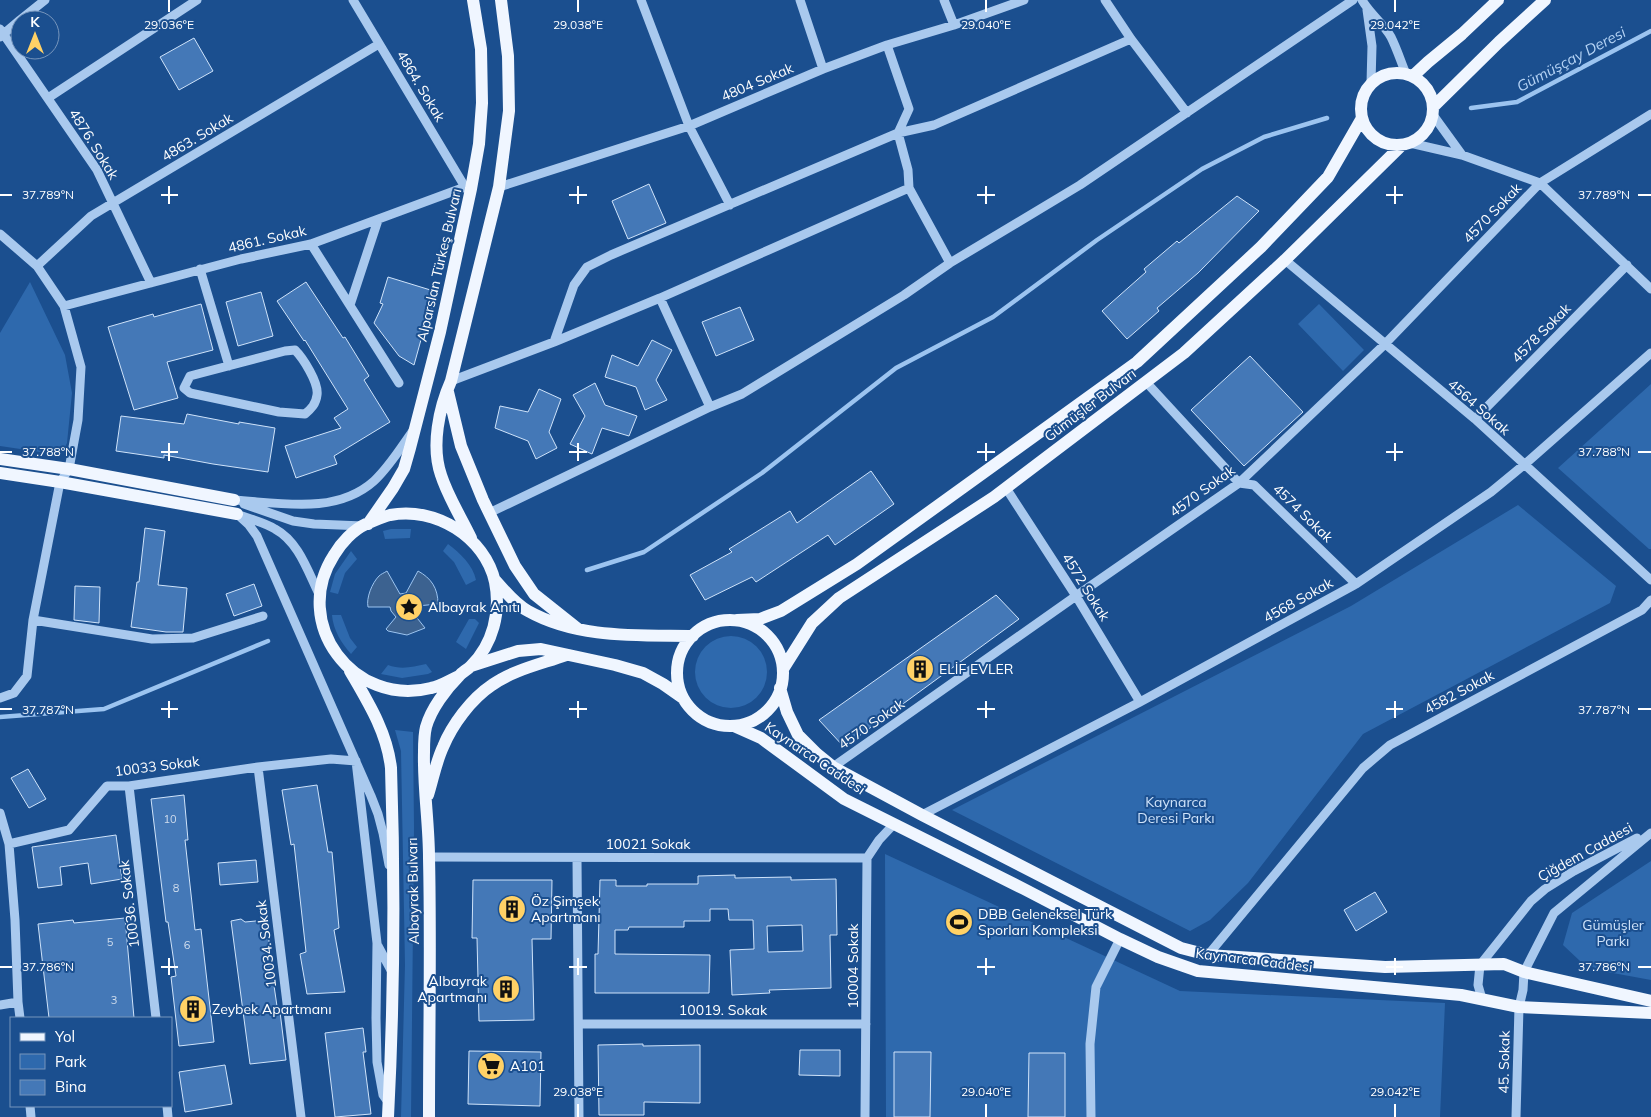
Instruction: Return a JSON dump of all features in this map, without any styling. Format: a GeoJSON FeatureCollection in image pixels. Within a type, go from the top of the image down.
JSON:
{"type":"FeatureCollection","features":[{"type":"Feature","properties":{"kind":"main road","name":"Alparslan Türkeş Bulvarı"},"geometry":{"type":"LineString","coordinates":[[365,525],[393,488],[404,468],[440,332],[468,188],[479,144],[482,103],[482,49],[473,0]]}},
{"type":"Feature","properties":{"kind":"main road"},"geometry":{"type":"LineString","coordinates":[[472,540],[448,523],[420,514],[390,515],[365,525],[341,544],[326,567],[319,594],[321,622],[331,648],[349,669],[374,685],[403,691],[432,688],[459,676],[471,666],[485,648],[494,626],[498,603],[495,580],[486,559],[472,540],[440,473],[438,423],[499,187],[509,111],[508,56],[501,0]]}},
{"type":"Feature","properties":{"kind":"main road"},"geometry":{"type":"LineString","coordinates":[[1410,75],[1462,34],[1498,0]]}},
{"type":"Feature","properties":{"kind":"main road"},"geometry":{"type":"LineString","coordinates":[[1433,111],[1499,42],[1545,0]]}},
{"type":"Feature","properties":{"kind":"main road"},"geometry":{"type":"LineString","coordinates":[[1391,73],[1410,75],[1420,80],[1429,92],[1433,111],[1431,122],[1423,135],[1406,144],[1387,144],[1368,132],[1362,118],[1361,103],[1363,96],[1371,83],[1377,78],[1391,73]]}},
{"type":"Feature","properties":{"kind":"main road","name":"Gümüşler Bulvarı"},"geometry":{"type":"LineString","coordinates":[[737,620],[760,619],[781,611],[857,564],[1136,362],[1261,247],[1328,177],[1362,118]]}},
{"type":"Feature","properties":{"kind":"main road","name":"Gümüşler Bulvarı"},"geometry":{"type":"LineString","coordinates":[[783,669],[812,623],[839,598],[1006,488],[1184,353],[1285,260],[1406,144]]}},
{"type":"Feature","properties":{"kind":"main road"},"geometry":{"type":"LineString","coordinates":[[449,384],[453,417],[461,446],[514,566],[534,594],[578,629]]}},
{"type":"Feature","properties":{"kind":"main road"},"geometry":{"type":"LineString","coordinates":[[0,459],[69,468],[234,500]]}},
{"type":"Feature","properties":{"kind":"main road"},"geometry":{"type":"LineString","coordinates":[[0,473],[237,514]]}},
{"type":"Feature","properties":{"kind":"main road"},"geometry":{"type":"LineString","coordinates":[[495,580],[509,596],[527,611],[552,622],[578,629],[625,635],[693,636]]}},
{"type":"Feature","properties":{"kind":"main road","name":"Kaynarca Caddesi"},"geometry":{"type":"LineString","coordinates":[[734,726],[751,722],[765,713],[776,700],[783,669],[778,651],[769,637],[755,626],[737,620],[719,621],[702,627],[689,639],[680,655],[676,672],[679,690],[683,698],[688,706],[702,718],[717,724],[734,726],[761,738],[844,799],[1158,957],[1198,971],[1461,995],[1519,1007],[1651,1013]]}},
{"type":"Feature","properties":{"kind":"main road","name":"Kaynarca Caddesi"},"geometry":{"type":"LineString","coordinates":[[471,666],[518,651],[542,649],[643,673],[683,698]]}},
{"type":"Feature","properties":{"kind":"main road"},"geometry":{"type":"LineString","coordinates":[[426,802],[442,748],[449,734],[472,702],[493,684],[514,674],[567,655]]}},
{"type":"Feature","properties":{"kind":"main road","name":"Albayrak Bulvarı"},"geometry":{"type":"LineString","coordinates":[[349,669],[374,713],[389,755],[394,892],[392,1036],[388,1111]]}},
{"type":"Feature","properties":{"kind":"main road","name":"Albayrak Bulvarı"},"geometry":{"type":"LineString","coordinates":[[429,1117],[429,857],[424,763],[426,726],[440,700],[459,676]]}},
{"type":"Feature","properties":{"kind":"main road","name":"Kaynarca Caddesi"},"geometry":{"type":"LineString","coordinates":[[780,688],[787,712],[798,735],[817,754],[834,767],[922,815],[1181,948],[1208,955],[1385,967],[1504,964],[1524,972],[1651,1001]]}},
{"type":"Feature","properties":{"kind":"street"},"geometry":{"type":"LineString","coordinates":[[32,10],[45,0]]}},
{"type":"Feature","properties":{"kind":"street"},"geometry":{"type":"LineString","coordinates":[[48,98],[198,0]]}},
{"type":"Feature","properties":{"kind":"street","name":"4864. Sokak"},"geometry":{"type":"LineString","coordinates":[[353,0],[468,188]]}},
{"type":"Feature","properties":{"kind":"street"},"geometry":{"type":"LineString","coordinates":[[641,0],[689,126],[730,205]]}},
{"type":"Feature","properties":{"kind":"street"},"geometry":{"type":"LineString","coordinates":[[800,0],[823,70]]}},
{"type":"Feature","properties":{"kind":"street"},"geometry":{"type":"LineString","coordinates":[[944,0],[954,25]]}},
{"type":"Feature","properties":{"kind":"street","name":"4804 Sokak"},"geometry":{"type":"LineString","coordinates":[[499,187],[689,126],[887,45],[954,25],[1024,0]]}},
{"type":"Feature","properties":{"kind":"street"},"geometry":{"type":"LineString","coordinates":[[1105,0],[1131,39],[1187,113]]}},
{"type":"Feature","properties":{"kind":"street"},"geometry":{"type":"LineString","coordinates":[[489,513],[710,407],[742,394],[904,295],[950,263],[1080,185],[1352,0]]}},
{"type":"Feature","properties":{"kind":"street"},"geometry":{"type":"LineString","coordinates":[[1362,0],[1391,37],[1410,75]]}},
{"type":"Feature","properties":{"kind":"street"},"geometry":{"type":"LineString","coordinates":[[1368,10],[1372,46],[1371,83]]}},
{"type":"Feature","properties":{"kind":"street","name":"4876. Sokak"},"geometry":{"type":"LineString","coordinates":[[1,33],[97,170],[151,282]]}},
{"type":"Feature","properties":{"kind":"street"},"geometry":{"type":"LineString","coordinates":[[554,342],[574,285],[588,267],[611,255],[898,133],[934,124],[1131,39]]}},
{"type":"Feature","properties":{"kind":"street","name":"4863. Sokak"},"geometry":{"type":"LineString","coordinates":[[37,266],[91,216],[379,44]]}},
{"type":"Feature","properties":{"kind":"street"},"geometry":{"type":"LineString","coordinates":[[887,45],[909,109],[898,133],[908,170],[909,188],[950,263]]}},
{"type":"Feature","properties":{"kind":"street"},"geometry":{"type":"LineString","coordinates":[[1433,111],[1462,155]]}},
{"type":"Feature","properties":{"kind":"street","name":"4570 Sokak"},"geometry":{"type":"LineString","coordinates":[[834,767],[1239,483],[1384,344],[1540,183],[1651,114]]}},
{"type":"Feature","properties":{"kind":"street"},"geometry":{"type":"LineString","coordinates":[[1406,144],[1462,155],[1540,183],[1651,289]]}},
{"type":"Feature","properties":{"kind":"street","name":"4861. Sokak"},"geometry":{"type":"LineString","coordinates":[[64,306],[200,269],[311,244],[468,188]]}},
{"type":"Feature","properties":{"kind":"street"},"geometry":{"type":"LineString","coordinates":[[449,384],[660,298],[909,188]]}},
{"type":"Feature","properties":{"kind":"street"},"geometry":{"type":"LineString","coordinates":[[350,305],[378,220]]}},
{"type":"Feature","properties":{"kind":"street"},"geometry":{"type":"LineString","coordinates":[[0,234],[37,266],[64,306],[81,367],[78,420],[69,468],[60,482],[33,620],[27,676],[14,693],[0,698]]}},
{"type":"Feature","properties":{"kind":"street"},"geometry":{"type":"LineString","coordinates":[[311,244],[399,383]]}},
{"type":"Feature","properties":{"kind":"street","name":"4564 Sokak"},"geometry":{"type":"LineString","coordinates":[[1285,260],[1475,419],[1651,580]]}},
{"type":"Feature","properties":{"kind":"street","name":"4578 Sokak"},"geometry":{"type":"LineString","coordinates":[[1475,419],[1627,265]]}},
{"type":"Feature","properties":{"kind":"street"},"geometry":{"type":"LineString","coordinates":[[200,269],[229,366]]}},
{"type":"Feature","properties":{"kind":"street"},"geometry":{"type":"LineString","coordinates":[[660,298],[710,407]]}},
{"type":"Feature","properties":{"kind":"street"},"geometry":{"type":"LineString","coordinates":[[295,350],[301,355],[313,377],[318,393],[313,407],[305,414],[279,412],[190,393],[184,388],[190,376],[229,366],[295,350]]}},
{"type":"Feature","properties":{"kind":"street","name":"4568 Sokak"},"geometry":{"type":"LineString","coordinates":[[922,815],[1140,702],[1356,584],[1491,492],[1651,353]]}},
{"type":"Feature","properties":{"kind":"street","name":"4574 Sokak"},"geometry":{"type":"LineString","coordinates":[[1146,382],[1239,483],[1254,485],[1356,584]]}},
{"type":"Feature","properties":{"kind":"street"},"geometry":{"type":"LineString","coordinates":[[234,500],[314,505],[329,503],[343,498],[355,493],[373,481],[386,468],[416,427]]}},
{"type":"Feature","properties":{"kind":"street","name":"4572 Sokak"},"geometry":{"type":"LineString","coordinates":[[1006,488],[1076,596],[1140,702]]}},
{"type":"Feature","properties":{"kind":"street"},"geometry":{"type":"LineString","coordinates":[[234,500],[293,520],[314,524],[365,525]]}},
{"type":"Feature","properties":{"kind":"street"},"geometry":{"type":"LineString","coordinates":[[237,514],[276,529],[290,541],[299,552],[319,594]]}},
{"type":"Feature","properties":{"kind":"street"},"geometry":{"type":"LineString","coordinates":[[237,514],[257,536],[356,761],[378,814],[394,892]]}},
{"type":"Feature","properties":{"kind":"street","name":"4582 Sokak"},"geometry":{"type":"LineString","coordinates":[[1208,955],[1363,768],[1376,756],[1390,745],[1642,610],[1651,600]]}},
{"type":"Feature","properties":{"kind":"street"},"geometry":{"type":"LineString","coordinates":[[33,620],[152,639],[193,638],[263,616]]}},
{"type":"Feature","properties":{"kind":"street","name":"10033 Sokak"},"geometry":{"type":"LineString","coordinates":[[9,844],[69,830],[107,786],[129,786],[258,767],[331,759],[356,761]]}},
{"type":"Feature","properties":{"kind":"street","name":"Albayrak Bulvarı"},"geometry":{"type":"LineString","coordinates":[[356,761],[376,943],[377,1062],[388,1111]]}},
{"type":"Feature","properties":{"kind":"street","name":"10034. Sokak"},"geometry":{"type":"LineString","coordinates":[[258,767],[301,1117]]}},
{"type":"Feature","properties":{"kind":"street","name":"10036. Sokak"},"geometry":{"type":"LineString","coordinates":[[129,786],[156,1017]]}},
{"type":"Feature","properties":{"kind":"street"},"geometry":{"type":"LineString","coordinates":[[0,813],[9,844],[20,1017]]}},
{"type":"Feature","properties":{"kind":"street"},"geometry":{"type":"LineString","coordinates":[[867,858],[879,840],[894,824]]}},
{"type":"Feature","properties":{"kind":"street","name":"Çiğdem Caddesi"},"geometry":{"type":"LineString","coordinates":[[1480,965],[1531,901],[1545,889],[1651,832]]}},
{"type":"Feature","properties":{"kind":"street","name":"Çiğdem Caddesi"},"geometry":{"type":"LineString","coordinates":[[1519,1007],[1523,990],[1524,972],[1554,913],[1651,832]]}},
{"type":"Feature","properties":{"kind":"street","name":"10021 Sokak"},"geometry":{"type":"LineString","coordinates":[[429,857],[867,858]]}},
{"type":"Feature","properties":{"kind":"street"},"geometry":{"type":"LineString","coordinates":[[577,858],[579,1117]]}},
{"type":"Feature","properties":{"kind":"street","name":"10004 Sokak"},"geometry":{"type":"LineString","coordinates":[[865,1117],[867,858]]}},
{"type":"Feature","properties":{"kind":"street"},"geometry":{"type":"LineString","coordinates":[[1091,1117],[1090,1044],[1096,987],[1120,939]]}},
{"type":"Feature","properties":{"kind":"street","name":"Albayrak Bulvarı"},"geometry":{"type":"LineString","coordinates":[[376,943],[393,974]]}},
{"type":"Feature","properties":{"kind":"street"},"geometry":{"type":"LineString","coordinates":[[1480,965],[1478,985],[1482,999]]}},
{"type":"Feature","properties":{"kind":"street"},"geometry":{"type":"LineString","coordinates":[[0,1005],[18,1002]]}},
{"type":"Feature","properties":{"kind":"street","name":"45. Sokak"},"geometry":{"type":"LineString","coordinates":[[1516,1117],[1519,1007]]}},
{"type":"Feature","properties":{"kind":"street","name":"10019. Sokak"},"geometry":{"type":"LineString","coordinates":[[579,1024],[866,1024]]}},
{"type":"Feature","properties":{"kind":"green space"},"geometry":{"type":"Polygon","coordinates":[[[30,282],[65,355],[72,393],[67,443],[61,455],[0,446],[0,333],[30,282]]]}},
{"type":"Feature","properties":{"kind":"green space"},"geometry":{"type":"Polygon","coordinates":[[[1319,304],[1364,350],[1343,371],[1298,324],[1319,304]]]}},
{"type":"Feature","properties":{"kind":"green space"},"geometry":{"type":"Polygon","coordinates":[[[1651,384],[1651,549],[1649,549],[1558,468],[1651,384]]]}},
{"type":"Feature","properties":{"kind":"green space","name":"Kaynarca Deresi Parkı"},"geometry":{"type":"Polygon","coordinates":[[[1518,505],[1616,586],[1610,603],[1363,734],[1248,883],[1210,920],[1190,931],[952,810],[1351,606],[1518,505]]]}},
{"type":"Feature","properties":{"kind":"green space"},"geometry":{"type":"Polygon","coordinates":[[[411,529],[410,538],[385,539],[383,531],[411,529]]]}},
{"type":"Feature","properties":{"kind":"green space"},"geometry":{"type":"Polygon","coordinates":[[[448,544],[469,564],[476,580],[466,585],[454,562],[443,551],[448,544]]]}},
{"type":"Feature","properties":{"kind":"green space"},"geometry":{"type":"Polygon","coordinates":[[[351,551],[357,559],[345,573],[338,594],[330,592],[335,574],[351,551]]]}},
{"type":"Feature","properties":{"kind":"green space"},"geometry":{"type":"Polygon","coordinates":[[[332,615],[341,615],[350,638],[357,647],[351,654],[338,636],[332,615]]]}},
{"type":"Feature","properties":{"kind":"green space"},"geometry":{"type":"Polygon","coordinates":[[[469,619],[475,619],[479,623],[466,649],[456,642],[469,619]]]}},
{"type":"Feature","properties":{"kind":"green space"},"geometry":{"type":"Polygon","coordinates":[[[738,636],[757,646],[765,658],[767,672],[765,686],[757,698],[745,706],[724,708],[705,698],[697,686],[695,665],[705,646],[717,638],[738,636]]]}},
{"type":"Feature","properties":{"kind":"green space"},"geometry":{"type":"Polygon","coordinates":[[[426,664],[432,672],[428,674],[402,678],[381,674],[388,665],[402,668],[426,664]]]}},
{"type":"Feature","properties":{"kind":"green space"},"geometry":{"type":"Polygon","coordinates":[[[395,730],[413,732],[411,1117],[401,1117],[405,965],[401,751],[395,730]]]}},
{"type":"Feature","properties":{"kind":"green space","name":"DBB Geleneksel Türk Sporları Kompleksi"},"geometry":{"type":"Polygon","coordinates":[[[885,854],[1180,991],[1445,1003],[1440,1117],[886,1117],[885,854]]]}},
{"type":"Feature","properties":{"kind":"green space","name":"Gümüşler Parkı"},"geometry":{"type":"Polygon","coordinates":[[[1651,861],[1651,980],[1602,971],[1580,961],[1563,945],[1572,913],[1651,861]]]}},
{"type":"Feature","properties":{"kind":"shaded area"},"geometry":{"type":"Polygon","coordinates":[[[387,571],[400,594],[406,593],[418,571],[433,584],[437,593],[438,604],[417,606],[414,614],[425,628],[407,635],[388,631],[386,629],[396,617],[390,607],[368,607],[369,595],[376,579],[387,571]]]}},
{"type":"Feature","properties":{"kind":"building"},"geometry":{"type":"Polygon","coordinates":[[[194,38],[213,71],[179,90],[160,57],[194,38]]]}},
{"type":"Feature","properties":{"kind":"building"},"geometry":{"type":"Polygon","coordinates":[[[649,184],[666,223],[628,239],[612,201],[649,184]]]}},
{"type":"Feature","properties":{"kind":"building"},"geometry":{"type":"Polygon","coordinates":[[[1237,196],[1259,211],[1198,273],[1157,308],[1159,311],[1127,339],[1102,311],[1146,272],[1144,269],[1177,241],[1179,243],[1237,196]]]}},
{"type":"Feature","properties":{"kind":"building"},"geometry":{"type":"Polygon","coordinates":[[[388,277],[437,292],[429,319],[427,318],[414,365],[399,356],[374,323],[383,304],[380,303],[388,277]]]}},
{"type":"Feature","properties":{"kind":"building"},"geometry":{"type":"Polygon","coordinates":[[[306,282],[343,338],[345,337],[369,376],[364,380],[390,422],[334,456],[337,464],[296,478],[285,446],[341,428],[334,418],[348,409],[305,340],[277,301],[306,282]]]}},
{"type":"Feature","properties":{"kind":"building"},"geometry":{"type":"Polygon","coordinates":[[[261,292],[273,336],[238,346],[226,302],[261,292]]]}},
{"type":"Feature","properties":{"kind":"building"},"geometry":{"type":"Polygon","coordinates":[[[201,304],[213,350],[167,362],[178,398],[134,410],[108,327],[153,314],[154,317],[201,304]]]}},
{"type":"Feature","properties":{"kind":"building"},"geometry":{"type":"Polygon","coordinates":[[[740,307],[754,340],[716,356],[702,322],[740,307]]]}},
{"type":"Feature","properties":{"kind":"building"},"geometry":{"type":"Polygon","coordinates":[[[652,340],[672,350],[656,380],[667,400],[645,410],[636,387],[605,377],[612,355],[638,366],[652,340]]]}},
{"type":"Feature","properties":{"kind":"building"},"geometry":{"type":"Polygon","coordinates":[[[1250,356],[1303,412],[1244,466],[1191,410],[1250,356]]]}},
{"type":"Feature","properties":{"kind":"building"},"geometry":{"type":"Polygon","coordinates":[[[595,383],[605,405],[637,416],[629,436],[602,428],[592,454],[570,444],[585,416],[573,395],[595,383]]]}},
{"type":"Feature","properties":{"kind":"building"},"geometry":{"type":"Polygon","coordinates":[[[539,389],[561,399],[549,432],[557,448],[536,459],[528,441],[495,428],[500,406],[528,412],[539,389]]]}},
{"type":"Feature","properties":{"kind":"building"},"geometry":{"type":"Polygon","coordinates":[[[187,414],[239,424],[239,422],[275,428],[268,472],[164,455],[164,458],[116,451],[121,416],[184,424],[187,414]]]}},
{"type":"Feature","properties":{"kind":"building"},"geometry":{"type":"Polygon","coordinates":[[[871,471],[894,504],[835,545],[828,535],[756,582],[752,577],[705,600],[690,575],[732,552],[729,549],[790,511],[797,523],[871,471]]]}},
{"type":"Feature","properties":{"kind":"building"},"geometry":{"type":"Polygon","coordinates":[[[145,528],[165,531],[158,585],[187,588],[183,632],[166,632],[131,627],[137,582],[139,582],[145,528]]]}},
{"type":"Feature","properties":{"kind":"building"},"geometry":{"type":"Polygon","coordinates":[[[254,584],[262,606],[234,616],[226,594],[254,584]]]}},
{"type":"Feature","properties":{"kind":"building"},"geometry":{"type":"Polygon","coordinates":[[[75,586],[100,587],[99,623],[74,620],[75,586]]]}},
{"type":"Feature","properties":{"kind":"building","name":"ELİF EVLER"},"geometry":{"type":"Polygon","coordinates":[[[996,595],[1019,619],[844,747],[819,720],[996,595]]]}},
{"type":"Feature","properties":{"kind":"building"},"geometry":{"type":"Polygon","coordinates":[[[28,769],[46,799],[29,808],[11,778],[28,769]]]}},
{"type":"Feature","properties":{"kind":"building"},"geometry":{"type":"Polygon","coordinates":[[[317,785],[328,852],[332,852],[339,928],[334,930],[345,992],[307,994],[300,954],[306,952],[294,844],[291,845],[282,790],[317,785]]]}},
{"type":"Feature","properties":{"kind":"building"},"geometry":{"type":"Polygon","coordinates":[[[184,795],[188,840],[185,840],[195,930],[201,929],[214,1042],[179,1046],[171,977],[176,976],[168,922],[166,922],[151,799],[184,795]]]}},
{"type":"Feature","properties":{"kind":"building"},"geometry":{"type":"Polygon","coordinates":[[[116,835],[122,879],[91,884],[88,863],[60,867],[62,885],[38,888],[32,847],[116,835]]]}},
{"type":"Feature","properties":{"kind":"building"},"geometry":{"type":"Polygon","coordinates":[[[256,860],[258,882],[220,885],[218,863],[256,860]]]}},
{"type":"Feature","properties":{"kind":"building"},"geometry":{"type":"Polygon","coordinates":[[[735,875],[735,878],[791,877],[791,880],[836,879],[837,935],[830,935],[831,988],[769,990],[770,993],[732,995],[730,950],[754,949],[753,920],[729,920],[728,909],[710,909],[710,921],[684,921],[684,927],[629,927],[628,930],[615,930],[615,954],[710,955],[709,993],[595,993],[595,954],[598,954],[600,880],[616,880],[616,886],[698,884],[698,876],[735,875]],[[802,925],[767,926],[768,952],[803,951],[802,925]]]}},
{"type":"Feature","properties":{"kind":"building"},"geometry":{"type":"Polygon","coordinates":[[[473,880],[552,880],[551,939],[532,939],[534,1020],[479,1021],[477,938],[472,938],[473,880]]]}},
{"type":"Feature","properties":{"kind":"building"},"geometry":{"type":"Polygon","coordinates":[[[1375,892],[1387,912],[1356,931],[1344,910],[1375,892]]]}},
{"type":"Feature","properties":{"kind":"building"},"geometry":{"type":"Polygon","coordinates":[[[125,918],[134,1017],[49,1017],[38,924],[73,920],[74,923],[125,918]]]}},
{"type":"Feature","properties":{"kind":"building"},"geometry":{"type":"Polygon","coordinates":[[[241,919],[245,922],[267,920],[272,972],[278,1013],[280,1012],[286,1060],[250,1064],[231,921],[241,919]]]}},
{"type":"Feature","properties":{"kind":"building"},"geometry":{"type":"Polygon","coordinates":[[[363,1028],[366,1052],[363,1052],[371,1114],[335,1117],[325,1033],[363,1028]]]}},
{"type":"Feature","properties":{"kind":"building"},"geometry":{"type":"Polygon","coordinates":[[[643,1044],[643,1046],[700,1045],[700,1103],[644,1102],[644,1115],[599,1115],[598,1045],[643,1044]]]}},
{"type":"Feature","properties":{"kind":"building"},"geometry":{"type":"Polygon","coordinates":[[[800,1050],[840,1050],[840,1076],[799,1075],[800,1050]]]}},
{"type":"Feature","properties":{"kind":"building"},"geometry":{"type":"Polygon","coordinates":[[[469,1051],[541,1052],[540,1106],[468,1104],[469,1051]]]}},
{"type":"Feature","properties":{"kind":"building"},"geometry":{"type":"Polygon","coordinates":[[[894,1052],[931,1052],[930,1117],[894,1117],[894,1052]]]}},
{"type":"Feature","properties":{"kind":"building"},"geometry":{"type":"Polygon","coordinates":[[[1029,1053],[1065,1053],[1065,1117],[1028,1117],[1029,1053]]]}},
{"type":"Feature","properties":{"kind":"building"},"geometry":{"type":"Polygon","coordinates":[[[225,1065],[232,1104],[185,1112],[179,1072],[225,1065]]]}},
{"type":"Feature","properties":{"kind":"waterway","name":"Gümüşçay Deresi"},"geometry":{"type":"LineString","coordinates":[[1471,108],[1517,102],[1651,31]]}},
{"type":"Feature","properties":{"kind":"waterway"},"geometry":{"type":"LineString","coordinates":[[587,570],[644,552],[762,473],[896,368],[993,317],[1097,240],[1202,169],[1264,137],[1327,118]]}},
{"type":"Feature","properties":{"kind":"waterway"},"geometry":{"type":"LineString","coordinates":[[0,717],[104,709],[268,641]]}},
{"type":"Feature","properties":{"kind":"place","name":"Albayrak Anıtı"},"geometry":{"type":"Point","coordinates":[409,607]}},
{"type":"Feature","properties":{"kind":"place","name":"ELİF EVLER"},"geometry":{"type":"Point","coordinates":[920,669]}},
{"type":"Feature","properties":{"kind":"place","name":"Öz Şimşek Apartmanı"},"geometry":{"type":"Point","coordinates":[512,909]}},
{"type":"Feature","properties":{"kind":"place","name":"DBB Geleneksel Türk Sporları Kompleksi"},"geometry":{"type":"Point","coordinates":[959,922]}},
{"type":"Feature","properties":{"kind":"place","name":"Albayrak Apartmanı"},"geometry":{"type":"Point","coordinates":[506,989]}},
{"type":"Feature","properties":{"kind":"place","name":"Zeybek Apartmanı"},"geometry":{"type":"Point","coordinates":[193,1009]}},
{"type":"Feature","properties":{"kind":"place","name":"A101"},"geometry":{"type":"Point","coordinates":[491,1066]}}]}
